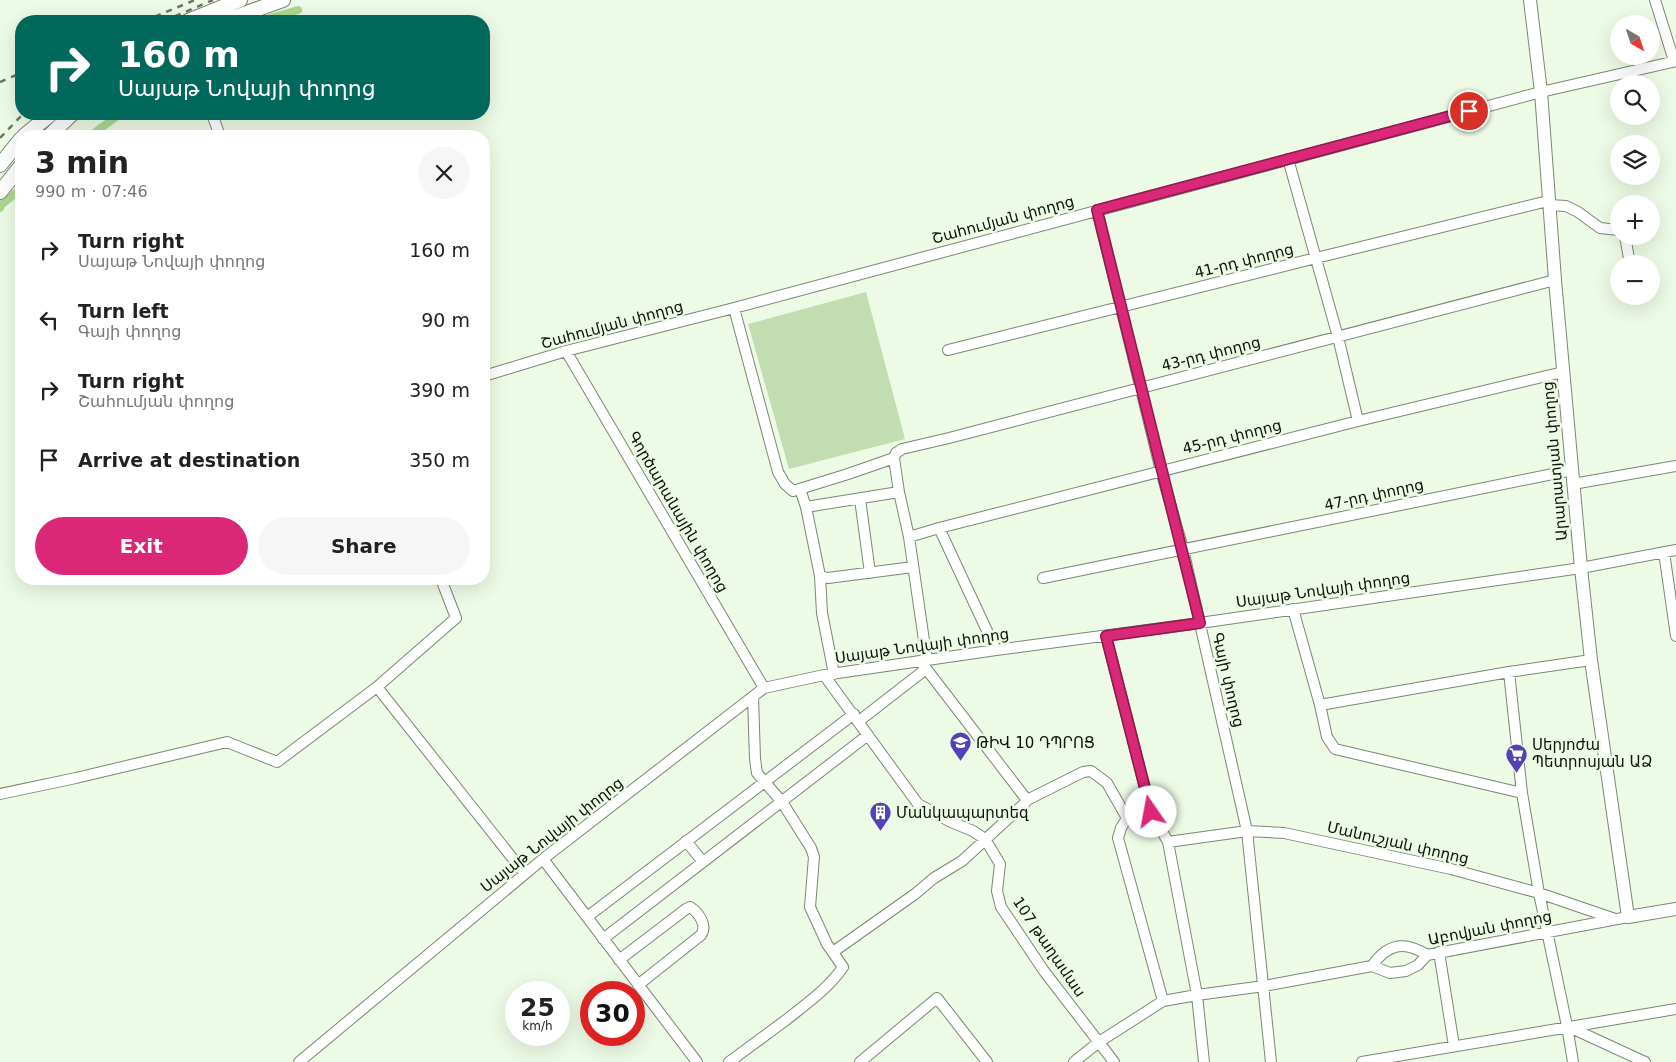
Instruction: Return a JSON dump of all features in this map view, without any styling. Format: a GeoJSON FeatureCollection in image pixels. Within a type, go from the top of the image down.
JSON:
{"type":"FeatureCollection","features":[{"type":"Feature","properties":{"kind":"highway"},"geometry":{"type":"LineString","coordinates":[[203,15],[240,0]]}},
{"type":"Feature","properties":{"kind":"highway"},"geometry":{"type":"LineString","coordinates":[[241,15],[283,0]]}},
{"type":"Feature","properties":{"kind":"highway"},"geometry":{"type":"LineString","coordinates":[[31,130],[44,120]]}},
{"type":"Feature","properties":{"kind":"highway"},"geometry":{"type":"LineString","coordinates":[[55,130],[66,120]]}},
{"type":"Feature","properties":{"kind":"highway"},"geometry":{"type":"LineString","coordinates":[[0,165],[15,146]]}},
{"type":"Feature","properties":{"kind":"highway"},"geometry":{"type":"LineString","coordinates":[[0,192],[15,173]]}},
{"type":"Feature","properties":{"kind":"main road","name":"Արարատյան փողոց"},"geometry":{"type":"LineString","coordinates":[[1530,0],[1541,92],[1548,203],[1581,568],[1621,918]]}},
{"type":"Feature","properties":{"kind":"main road","name":"Աբովյան փողոց"},"geometry":{"type":"LineString","coordinates":[[1621,918],[1676,909]]}},
{"type":"Feature","properties":{"kind":"street"},"geometry":{"type":"LineString","coordinates":[[1655,0],[1675,61]]}},
{"type":"Feature","properties":{"kind":"street","name":"Շահումյան փողոց"},"geometry":{"type":"LineString","coordinates":[[490,374],[566,351],[734,308],[1541,92],[1675,61]]}},
{"type":"Feature","properties":{"kind":"street"},"geometry":{"type":"LineString","coordinates":[[1288,159],[1338,337],[1358,421]]}},
{"type":"Feature","properties":{"kind":"street"},"geometry":{"type":"LineString","coordinates":[[1548,203],[1566,206],[1600,228],[1610,229]]}},
{"type":"Feature","properties":{"kind":"street","name":"41-րդ փողոց"},"geometry":{"type":"LineString","coordinates":[[948,350],[1316,258],[1548,203]]}},
{"type":"Feature","properties":{"kind":"street","name":"Գայի փողոց"},"geometry":{"type":"LineString","coordinates":[[1097,210],[1161,471],[1183,549],[1247,831],[1264,986]]}},
{"type":"Feature","properties":{"kind":"street","name":"43-րդ փողոց"},"geometry":{"type":"LineString","coordinates":[[796,490],[894,458],[896,453],[902,449],[1555,280]]}},
{"type":"Feature","properties":{"kind":"street"},"geometry":{"type":"LineString","coordinates":[[734,308],[778,472],[785,484],[796,490],[806,507],[820,576],[829,675],[856,718],[918,804],[951,822],[973,831],[985,839]]}},
{"type":"Feature","properties":{"kind":"street","name":"Գործարանային փողոց"},"geometry":{"type":"LineString","coordinates":[[566,351],[764,688]]}},
{"type":"Feature","properties":{"kind":"street","name":"45-րդ փողոց"},"geometry":{"type":"LineString","coordinates":[[910,537],[1358,421],[1563,372]]}},
{"type":"Feature","properties":{"kind":"street"},"geometry":{"type":"LineString","coordinates":[[894,458],[899,492],[910,537],[925,664],[1027,800]]}},
{"type":"Feature","properties":{"kind":"street"},"geometry":{"type":"LineString","coordinates":[[1573,484],[1676,466]]}},
{"type":"Feature","properties":{"kind":"street","name":"47-րդ փողոց"},"geometry":{"type":"LineString","coordinates":[[1043,578],[1572,470]]}},
{"type":"Feature","properties":{"kind":"street"},"geometry":{"type":"LineString","coordinates":[[806,507],[899,492]]}},
{"type":"Feature","properties":{"kind":"street"},"geometry":{"type":"LineString","coordinates":[[860,498],[870,573]]}},
{"type":"Feature","properties":{"kind":"street"},"geometry":{"type":"LineString","coordinates":[[939,528],[996,650]]}},
{"type":"Feature","properties":{"kind":"street","name":"Սայաթ Նովայի փողոց"},"geometry":{"type":"LineString","coordinates":[[299,1062],[543,859],[764,688],[829,675],[925,664],[996,650],[1200,623],[1581,568],[1676,550]]}},
{"type":"Feature","properties":{"kind":"street"},"geometry":{"type":"LineString","coordinates":[[1664,552],[1676,636]]}},
{"type":"Feature","properties":{"kind":"street"},"geometry":{"type":"LineString","coordinates":[[820,576],[828,578],[913,567]]}},
{"type":"Feature","properties":{"kind":"street"},"geometry":{"type":"LineString","coordinates":[[0,794],[227,742],[277,762],[377,687],[456,618],[443,585]]}},
{"type":"Feature","properties":{"kind":"street"},"geometry":{"type":"LineString","coordinates":[[1293,609],[1320,705],[1327,738],[1335,749],[1522,794]]}},
{"type":"Feature","properties":{"kind":"street"},"geometry":{"type":"LineString","coordinates":[[1106,636],[1151,812],[1168,842],[1197,995],[1204,1062]]}},
{"type":"Feature","properties":{"kind":"street"},"geometry":{"type":"LineString","coordinates":[[1320,705],[1509,672],[1591,660]]}},
{"type":"Feature","properties":{"kind":"street"},"geometry":{"type":"LineString","coordinates":[[587,917],[764,782],[856,718],[925,664]]}},
{"type":"Feature","properties":{"kind":"street"},"geometry":{"type":"LineString","coordinates":[[1509,672],[1522,794],[1539,893],[1573,1062]]}},
{"type":"Feature","properties":{"kind":"street"},"geometry":{"type":"LineString","coordinates":[[377,687],[525,874]]}},
{"type":"Feature","properties":{"kind":"street"},"geometry":{"type":"LineString","coordinates":[[729,1062],[800,1009],[838,974],[843,966],[821,934],[810,907],[814,857],[811,848],[782,802],[757,773],[754,759],[753,697]]}},
{"type":"Feature","properties":{"kind":"street"},"geometry":{"type":"LineString","coordinates":[[603,939],[868,735]]}},
{"type":"Feature","properties":{"kind":"street"},"geometry":{"type":"LineString","coordinates":[[833,952],[915,894],[934,878],[962,861],[1026,803],[1027,800],[1083,772],[1091,770],[1107,783],[1127,818]]}},
{"type":"Feature","properties":{"kind":"street"},"geometry":{"type":"LineString","coordinates":[[1074,1062],[1099,1042],[1163,1001],[1118,838],[1120,828],[1127,818],[1151,812]]}},
{"type":"Feature","properties":{"kind":"street","name":"Մանուշյան փողոց"},"geometry":{"type":"LineString","coordinates":[[1168,842],[1247,831],[1284,833],[1450,869],[1621,918]]}},
{"type":"Feature","properties":{"kind":"street","name":"107 թաղամաս"},"geometry":{"type":"LineString","coordinates":[[985,839],[1000,864],[998,891],[1001,907],[1044,972],[1114,1062]]}},
{"type":"Feature","properties":{"kind":"street"},"geometry":{"type":"LineString","coordinates":[[686,841],[703,862]]}},
{"type":"Feature","properties":{"kind":"street"},"geometry":{"type":"LineString","coordinates":[[543,859],[635,981]]}},
{"type":"Feature","properties":{"kind":"street"},"geometry":{"type":"LineString","coordinates":[[619,960],[686,909],[692,908],[700,917],[704,931],[643,981]]}},
{"type":"Feature","properties":{"kind":"street","name":"Աբովյան փողոց"},"geometry":{"type":"LineString","coordinates":[[1163,1001],[1264,986],[1372,966],[1390,973],[1406,971],[1418,965],[1427,955],[1439,952],[1621,918]]}},
{"type":"Feature","properties":{"kind":"street"},"geometry":{"type":"LineString","coordinates":[[1372,966],[1380,954],[1391,947],[1405,946],[1417,948],[1427,955]]}},
{"type":"Feature","properties":{"kind":"street"},"geometry":{"type":"LineString","coordinates":[[1439,952],[1454,1046]]}},
{"type":"Feature","properties":{"kind":"street"},"geometry":{"type":"LineString","coordinates":[[1264,986],[1271,1062]]}},
{"type":"Feature","properties":{"kind":"street"},"geometry":{"type":"LineString","coordinates":[[645,994],[697,1062]]}},
{"type":"Feature","properties":{"kind":"street"},"geometry":{"type":"LineString","coordinates":[[860,1062],[937,998],[987,1062]]}},
{"type":"Feature","properties":{"kind":"street"},"geometry":{"type":"LineString","coordinates":[[1362,1062],[1676,1008]]}},
{"type":"Feature","properties":{"kind":"street"},"geometry":{"type":"LineString","coordinates":[[1567,1026],[1645,1062]]}},
{"type":"Feature","properties":{"kind":"green space"},"geometry":{"type":"Polygon","coordinates":[[[866,292],[905,439],[789,469],[748,324],[866,292]]]}},
{"type":"Feature","properties":{"kind":"waterway"},"geometry":{"type":"LineString","coordinates":[[281,15],[298,10]]}},
{"type":"Feature","properties":{"kind":"waterway"},"geometry":{"type":"LineString","coordinates":[[98,130],[112,120]]}},
{"type":"Feature","properties":{"kind":"waterway"},"geometry":{"type":"LineString","coordinates":[[0,208],[2,204],[15,194]]}},
{"type":"Feature","properties":{"kind":"railway"},"geometry":{"type":"LineString","coordinates":[[159,15],[195,0]]}},
{"type":"Feature","properties":{"kind":"railway"},"geometry":{"type":"LineString","coordinates":[[178,15],[213,0]]}},
{"type":"Feature","properties":{"kind":"railway"},"geometry":{"type":"LineString","coordinates":[[0,82],[15,76]]}},
{"type":"Feature","properties":{"kind":"railway"},"geometry":{"type":"LineString","coordinates":[[0,138],[17,120]]}},
{"type":"Feature","properties":{"kind":"place","name":"ԹԻՎ 10 ԴՊՐՈՑ"},"geometry":{"type":"Point","coordinates":[960,762]}},
{"type":"Feature","properties":{"kind":"place","name":"Սերյոժա Պետրոսյան ԱՁ"},"geometry":{"type":"Point","coordinates":[1516,773]}},
{"type":"Feature","properties":{"kind":"place","name":"Մանկապարտեզ"},"geometry":{"type":"Point","coordinates":[880,832]}},
{"type":"Feature","properties":{"kind":"route"},"geometry":{"type":"LineString","coordinates":[[1151,812],[1106,636],[1200,623],[1097,210],[1469,111]]}}]}
